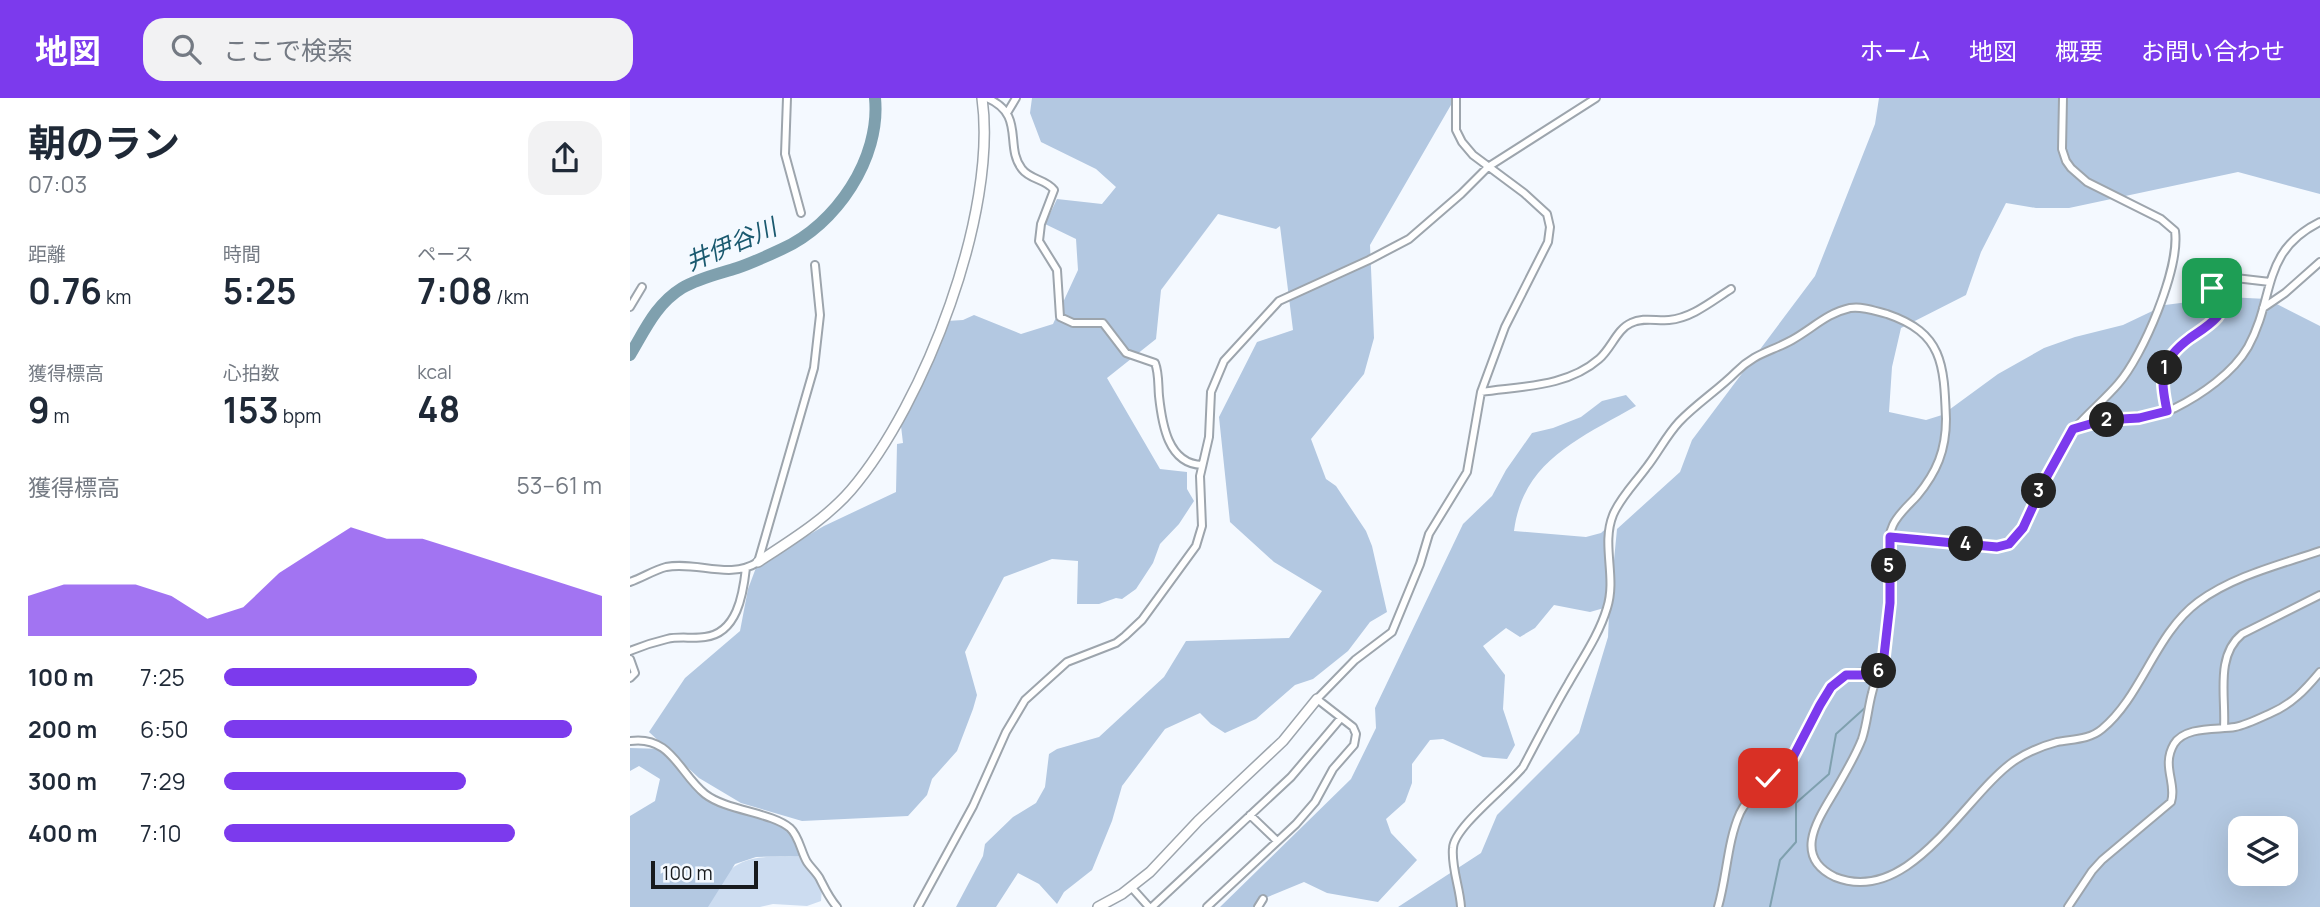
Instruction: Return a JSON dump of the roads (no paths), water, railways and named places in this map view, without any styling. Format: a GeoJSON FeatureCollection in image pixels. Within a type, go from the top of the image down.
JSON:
{"type":"FeatureCollection","features":[{"type":"Feature","properties":{"kind":"street"},"geometry":{"type":"LineString","coordinates":[[787,98],[785,155],[801,213]]}},
{"type":"Feature","properties":{"kind":"street"},"geometry":{"type":"LineString","coordinates":[[984,98],[1007,113],[1014,133],[1019,166],[1028,176],[1049,184],[1054,190],[1041,224],[1040,241],[1057,270],[1060,317],[1073,323],[1103,323],[1126,353],[1155,363],[1161,410],[1171,447],[1187,463],[1202,465]]}},
{"type":"Feature","properties":{"kind":"street"},"geometry":{"type":"LineString","coordinates":[[630,582],[665,567],[735,571],[746,568],[822,517],[850,490],[878,451],[911,396],[944,320],[969,248],[985,147],[984,98]]}},
{"type":"Feature","properties":{"kind":"street"},"geometry":{"type":"LineString","coordinates":[[1007,113],[1016,98]]}},
{"type":"Feature","properties":{"kind":"street"},"geometry":{"type":"LineString","coordinates":[[1098,907],[1132,888],[1150,872],[1198,821],[1283,741],[1317,699],[1355,660],[1392,632],[1420,564],[1429,534],[1467,472],[1481,391],[1506,327],[1548,242],[1550,227],[1547,214],[1473,155],[1456,130],[1456,98]]}},
{"type":"Feature","properties":{"kind":"street"},"geometry":{"type":"LineString","coordinates":[[918,907],[973,806],[1006,732],[1025,700],[1067,662],[1116,643],[1125,636],[1142,620],[1195,546],[1202,526],[1202,465],[1209,437],[1211,392],[1224,361],[1271,308],[1288,297],[1409,239],[1488,167],[1596,98]]}},
{"type":"Feature","properties":{"kind":"street"},"geometry":{"type":"LineString","coordinates":[[1890,537],[1997,547],[2009,544],[2023,528],[2073,429],[2118,385],[2132,367],[2159,305],[2173,257],[2176,234],[2169,224],[2087,182],[2071,168],[2062,149],[2063,98]]}},
{"type":"Feature","properties":{"kind":"street"},"geometry":{"type":"LineString","coordinates":[[2073,429],[2104,420],[2139,418],[2167,411],[2197,395],[2220,378],[2243,355],[2262,316],[2278,257],[2294,238],[2320,222]]}},
{"type":"Feature","properties":{"kind":"street"},"geometry":{"type":"LineString","coordinates":[[2263,308],[2320,262]]}},
{"type":"Feature","properties":{"kind":"street"},"geometry":{"type":"LineString","coordinates":[[758,562],[814,368],[820,315],[815,265]]}},
{"type":"Feature","properties":{"kind":"street"},"geometry":{"type":"LineString","coordinates":[[2167,411],[2162,374],[2175,352],[2221,311],[2213,292],[2214,282],[2227,278],[2270,282]]}},
{"type":"Feature","properties":{"kind":"street"},"geometry":{"type":"LineString","coordinates":[[630,307],[642,287]]}},
{"type":"Feature","properties":{"kind":"street"},"geometry":{"type":"LineString","coordinates":[[1481,391],[1563,380],[1601,358],[1628,324],[1644,319],[1669,320],[1686,316],[1731,289]]}},
{"type":"Feature","properties":{"kind":"street"},"geometry":{"type":"LineString","coordinates":[[1461,907],[1452,852],[1455,837],[1523,767],[1590,647],[1608,605],[1611,580],[1608,546],[1614,515],[1623,499],[1682,419],[1714,393],[1748,359],[1794,339],[1821,320],[1849,309],[1874,310],[1924,332],[1936,348],[1946,417],[1942,456],[1933,475],[1893,525],[1890,537],[1890,603],[1884,656],[1862,739],[1817,821],[1811,843],[1815,859],[1824,870],[1846,881],[1867,884],[1891,877],[1911,866],[2013,762],[2047,745],[2092,735],[2101,730],[2136,685],[2176,622],[2193,605],[2230,582],[2320,551]]}},
{"type":"Feature","properties":{"kind":"street"},"geometry":{"type":"LineString","coordinates":[[630,651],[668,638],[706,637],[723,633],[732,622],[746,568]]}},
{"type":"Feature","properties":{"kind":"street"},"geometry":{"type":"LineString","coordinates":[[2224,727],[2222,702],[2227,658],[2235,640],[2320,595]]}},
{"type":"Feature","properties":{"kind":"street"},"geometry":{"type":"LineString","coordinates":[[630,659],[635,673],[630,678]]}},
{"type":"Feature","properties":{"kind":"street"},"geometry":{"type":"LineString","coordinates":[[2068,907],[2102,860],[2171,802],[2173,793],[2168,772],[2176,740],[2191,732],[2234,727],[2272,713],[2292,702],[2320,672]]}},
{"type":"Feature","properties":{"kind":"street"},"geometry":{"type":"LineString","coordinates":[[1718,907],[1729,851],[1743,807],[1758,788],[1793,757],[1831,687],[1846,675],[1878,675]]}},
{"type":"Feature","properties":{"kind":"street"},"geometry":{"type":"LineString","coordinates":[[1206,907],[1296,824],[1315,802],[1333,769],[1354,745],[1355,730],[1317,699]]}},
{"type":"Feature","properties":{"kind":"street"},"geometry":{"type":"LineString","coordinates":[[1132,888],[1150,907],[1291,777],[1341,718]]}},
{"type":"Feature","properties":{"kind":"street"},"geometry":{"type":"LineString","coordinates":[[630,741],[645,741],[660,746],[674,756],[706,795],[791,829],[807,862],[836,907]]}},
{"type":"Feature","properties":{"kind":"street"},"geometry":{"type":"LineString","coordinates":[[1250,816],[1276,840]]}},
{"type":"Feature","properties":{"kind":"street"},"geometry":{"type":"LineString","coordinates":[[1258,907],[1263,899]]}},
{"type":"Feature","properties":{"kind":"waterway","name":"井伊谷川"},"geometry":{"type":"LineString","coordinates":[[630,355],[652,318],[673,294],[709,276],[743,266],[782,249],[820,224],[851,187],[862,166],[871,144],[875,98]]}},
{"type":"Feature","properties":{"kind":"waterway"},"geometry":{"type":"LineString","coordinates":[[1770,907],[1780,860],[1796,842],[1796,803],[1829,774],[1836,734],[1867,706]]}}]}
